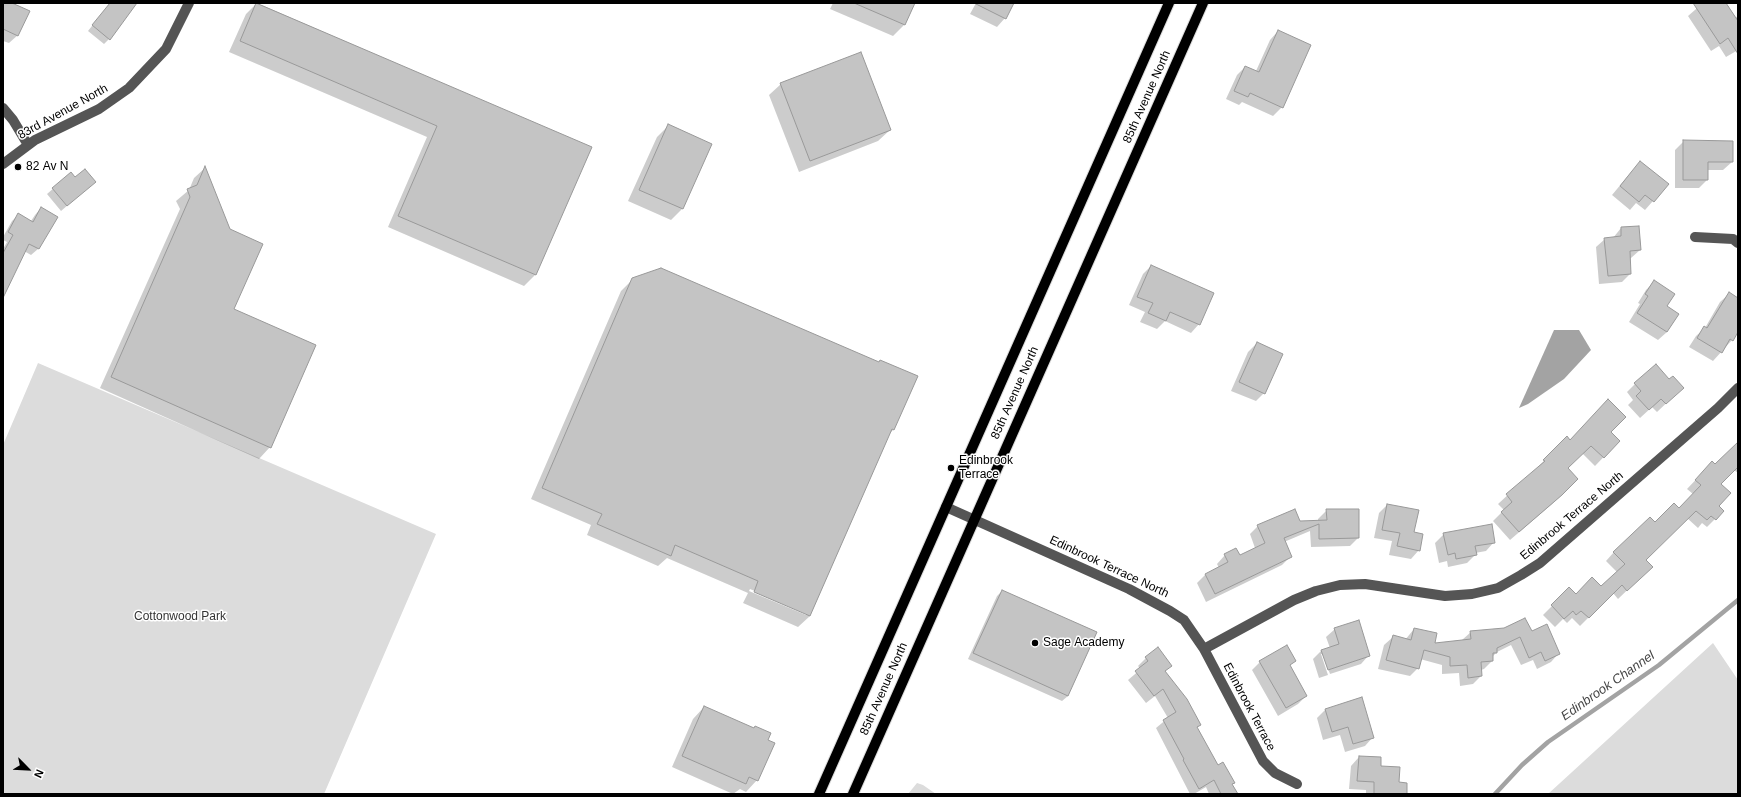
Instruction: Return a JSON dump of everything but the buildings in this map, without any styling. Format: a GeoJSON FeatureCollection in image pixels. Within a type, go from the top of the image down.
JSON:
{"type":"FeatureCollection","features":[{"type":"Feature","properties":{"kind":"main road","name":"85th Avenue North"},"geometry":{"type":"LineString","coordinates":[[819,794],[1169,3]]}},
{"type":"Feature","properties":{"kind":"main road","name":"85th Avenue North"},"geometry":{"type":"LineString","coordinates":[[853,794],[1203,3]]}},
{"type":"Feature","properties":{"kind":"street","name":"83rd Avenue North"},"geometry":{"type":"LineString","coordinates":[[3,164],[28,145],[99,109],[129,88],[166,49],[190,3]]}},
{"type":"Feature","properties":{"kind":"street"},"geometry":{"type":"LineString","coordinates":[[3,108],[13,120],[28,145]]}},
{"type":"Feature","properties":{"kind":"street"},"geometry":{"type":"LineString","coordinates":[[1694,237],[1732,239],[1738,243]]}},
{"type":"Feature","properties":{"kind":"street","name":"Edinbrook Terrace North"},"geometry":{"type":"LineString","coordinates":[[946,507],[1129,589],[1170,611],[1184,620],[1204,649],[1294,600],[1316,591],[1340,585],[1365,584],[1446,596],[1472,594],[1498,588],[1521,576],[1540,563],[1718,408],[1738,388]]}},
{"type":"Feature","properties":{"kind":"street","name":"Edinbrook Terrace"},"geometry":{"type":"LineString","coordinates":[[1204,649],[1263,761],[1275,773],[1298,784]]}},
{"type":"Feature","properties":{"kind":"green space","name":"Cottonwood Park"},"geometry":{"type":"Polygon","coordinates":[[[38,363],[436,534],[324,794],[3,794],[3,445],[38,363]]]}},
{"type":"Feature","properties":{"kind":"green space"},"geometry":{"type":"Polygon","coordinates":[[[1713,643],[1738,680],[1738,794],[1548,794],[1713,643]]]}},
{"type":"Feature","properties":{"kind":"green space"},"geometry":{"type":"Polygon","coordinates":[[[917,783],[923,785],[936,794],[908,794],[917,783]]]}},
{"type":"Feature","properties":{"kind":"shaded area"},"geometry":{"type":"Polygon","coordinates":[[[1554,330],[1579,330],[1591,350],[1564,379],[1528,404],[1519,408],[1554,330]]]}},
{"type":"Feature","properties":{"kind":"waterway","name":"Edinbrook Channel"},"geometry":{"type":"LineString","coordinates":[[1495,794],[1522,765],[1548,742],[1659,665],[1738,600]]}},
{"type":"Feature","properties":{"kind":"place","name":"82 Av N"},"geometry":{"type":"Point","coordinates":[18,167]}},
{"type":"Feature","properties":{"kind":"place","name":"Edinbrook Terrace"},"geometry":{"type":"Point","coordinates":[951,468]}},
{"type":"Feature","properties":{"kind":"place","name":"Sage Academy"},"geometry":{"type":"Point","coordinates":[1035,643]}}]}
